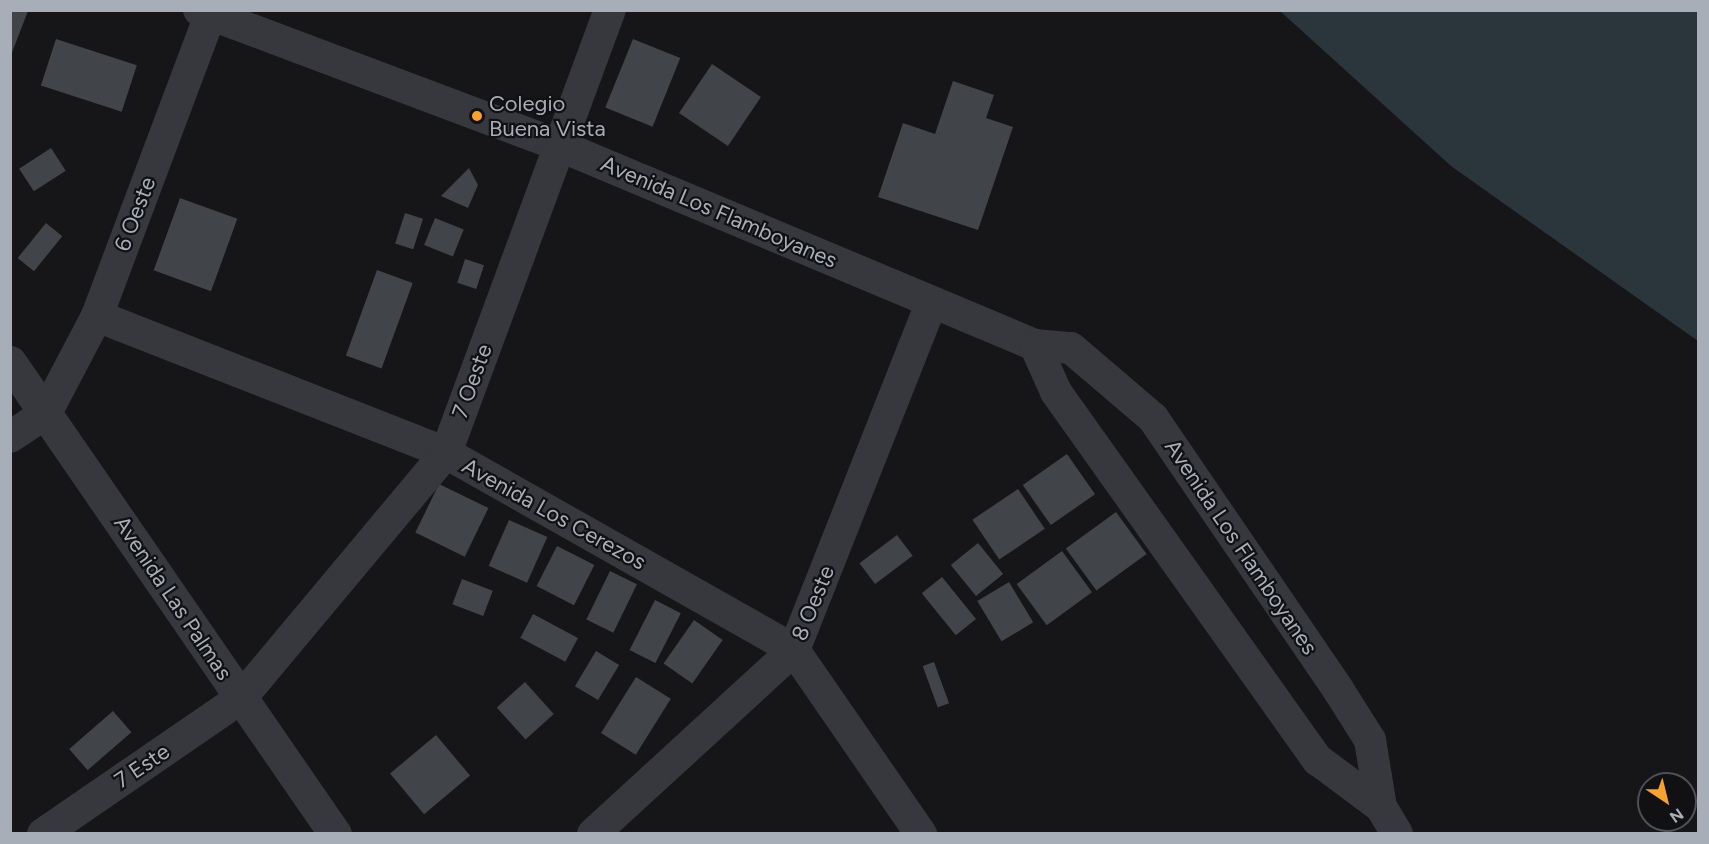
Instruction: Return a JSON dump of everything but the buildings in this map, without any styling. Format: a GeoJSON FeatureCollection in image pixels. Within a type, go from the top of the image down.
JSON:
{"type":"FeatureCollection","features":[{"type":"Feature","properties":{"kind":"street","name":"7 Oeste"},"geometry":{"type":"LineString","coordinates":[[242,698],[446,453],[558,145],[610,10]]}},
{"type":"Feature","properties":{"kind":"street","name":"Avenida Los Flamboyanes"},"geometry":{"type":"LineString","coordinates":[[207,12],[558,145],[1035,345],[1071,348],[1153,418],[1370,740],[1381,807],[1397,834]]}},
{"type":"Feature","properties":{"kind":"street","name":"6 Oeste"},"geometry":{"type":"LineString","coordinates":[[46,413],[97,316],[207,12]]}},
{"type":"Feature","properties":{"kind":"street","name":"8 Oeste"},"geometry":{"type":"LineString","coordinates":[[593,834],[794,650],[932,302]]}},
{"type":"Feature","properties":{"kind":"street","name":"Avenida Los Cerezos"},"geometry":{"type":"LineString","coordinates":[[97,316],[446,453],[794,650],[921,834]]}},
{"type":"Feature","properties":{"kind":"street","name":"Avenida Los Flamboyanes"},"geometry":{"type":"LineString","coordinates":[[1035,345],[1056,392],[1318,760],[1381,807]]}},
{"type":"Feature","properties":{"kind":"street","name":"Avenida Las Palmas"},"geometry":{"type":"LineString","coordinates":[[10,362],[335,834]]}},
{"type":"Feature","properties":{"kind":"street"},"geometry":{"type":"LineString","coordinates":[[10,437],[46,413]]}},
{"type":"Feature","properties":{"kind":"street","name":"7 Este"},"geometry":{"type":"LineString","coordinates":[[43,834],[242,698]]}},
{"type":"Feature","properties":{"kind":"shaded area"},"geometry":{"type":"Polygon","coordinates":[[[1280,11],[1698,11],[1698,341],[1451,166],[1280,11]]]}},
{"type":"Feature","properties":{"kind":"place","name":"Colegio Buena Vista"},"geometry":{"type":"Point","coordinates":[477,116]}}]}
